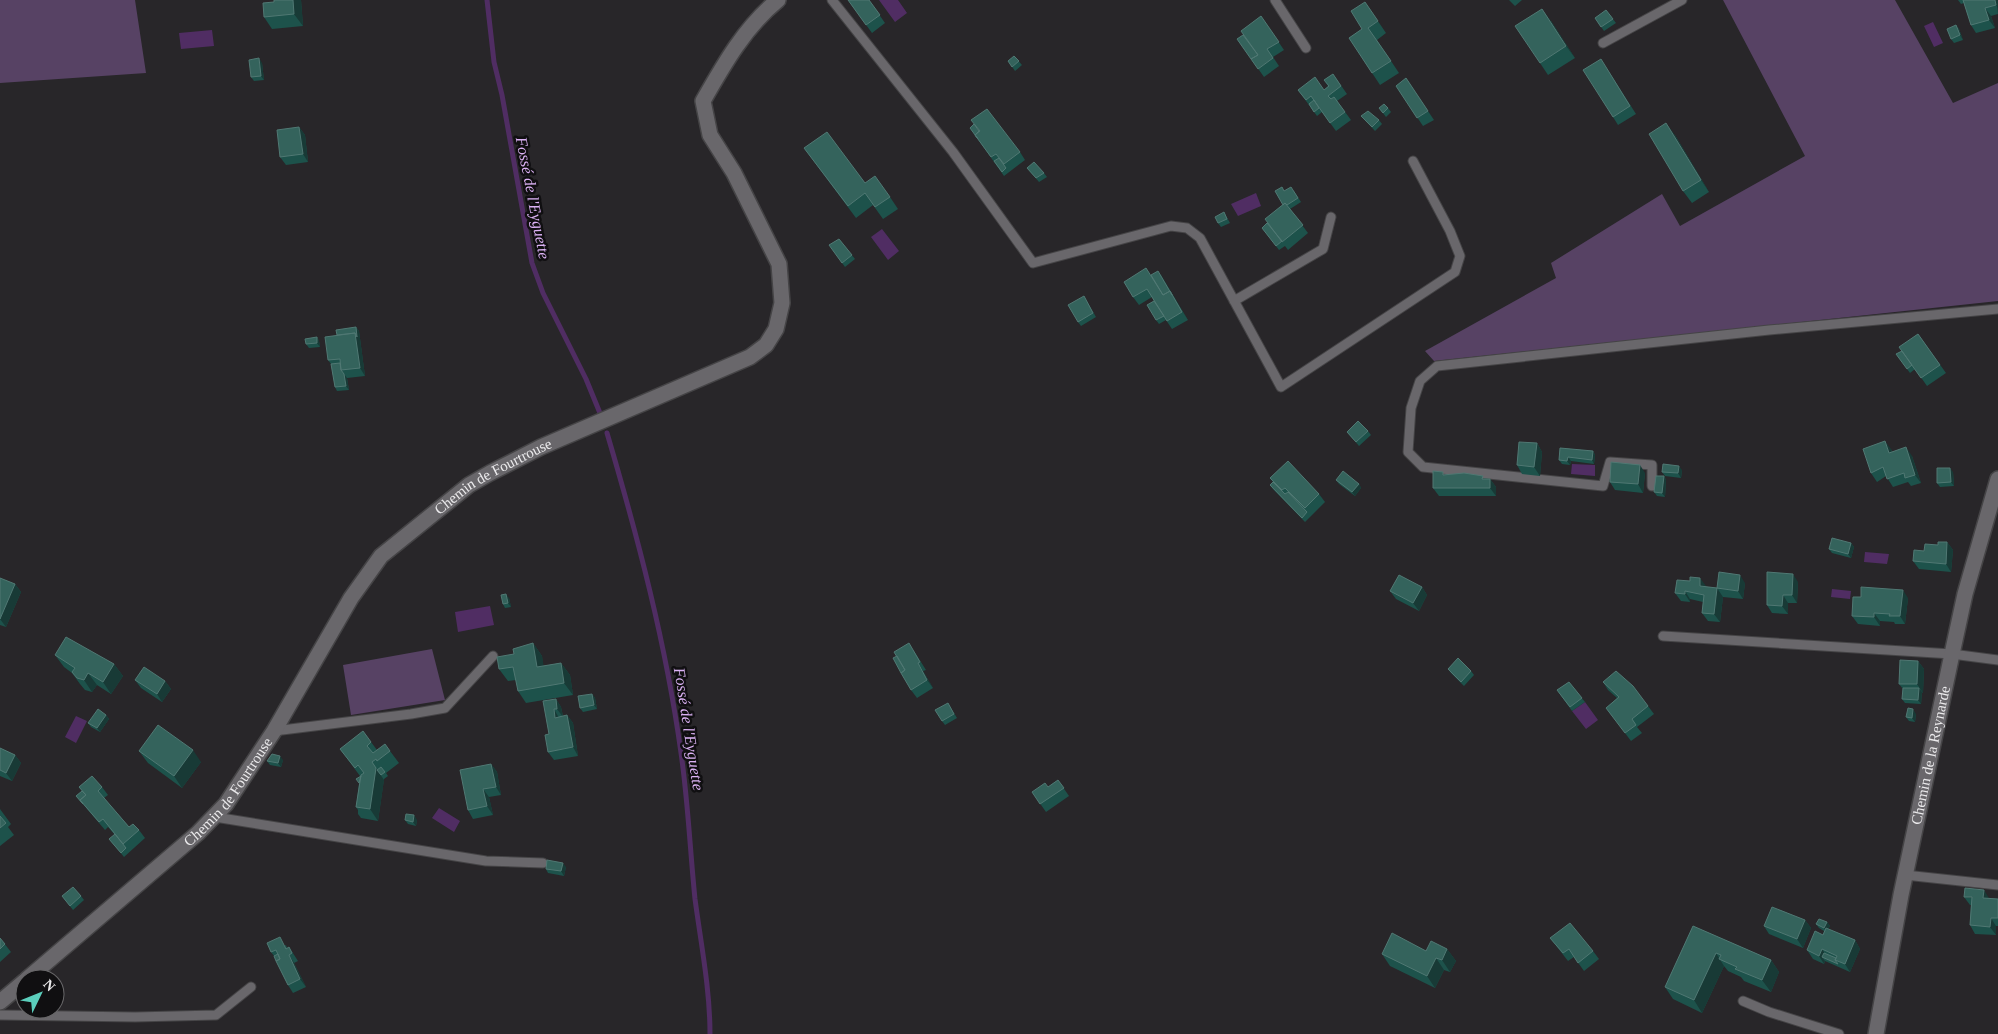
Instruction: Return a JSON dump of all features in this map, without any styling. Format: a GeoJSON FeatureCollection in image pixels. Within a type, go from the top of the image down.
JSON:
{"type":"FeatureCollection","features":[{"type":"Feature","properties":{"kind":"street","name":"Chemin de Fourtrouse"},"geometry":{"type":"LineString","coordinates":[[39,969],[215,818],[274,731],[351,598],[380,556],[469,485],[541,446],[750,357],[766,345],[776,329],[782,304],[779,264],[734,173],[710,135],[703,100],[730,53],[765,11],[778,0]]}},
{"type":"Feature","properties":{"kind":"street","name":"Chemin de la Reynarde"},"geometry":{"type":"LineString","coordinates":[[1876,1034],[1905,874],[1965,594],[1998,479]]}},
{"type":"Feature","properties":{"kind":"street","name":"Chemin de Fourtrouse"},"geometry":{"type":"LineString","coordinates":[[0,1002],[15,989]]}},
{"type":"Feature","properties":{"kind":"lane"},"geometry":{"type":"LineString","coordinates":[[832,0],[952,152],[1034,263],[1171,226],[1187,228],[1200,238],[1281,387],[1455,272],[1460,256],[1450,231],[1413,161]]}},
{"type":"Feature","properties":{"kind":"lane"},"geometry":{"type":"LineString","coordinates":[[1275,0],[1306,48]]}},
{"type":"Feature","properties":{"kind":"lane"},"geometry":{"type":"LineString","coordinates":[[1603,43],[1682,0]]}},
{"type":"Feature","properties":{"kind":"lane"},"geometry":{"type":"LineString","coordinates":[[1234,301],[1323,249],[1331,217]]}},
{"type":"Feature","properties":{"kind":"lane"},"geometry":{"type":"LineString","coordinates":[[1652,486],[1652,465],[1632,462],[1610,462],[1603,486],[1423,467],[1408,452],[1412,408],[1420,380],[1437,366],[1769,330],[1998,309]]}},
{"type":"Feature","properties":{"kind":"lane"},"geometry":{"type":"LineString","coordinates":[[1663,636],[1952,654],[1998,660]]}},
{"type":"Feature","properties":{"kind":"lane"},"geometry":{"type":"LineString","coordinates":[[274,731],[445,708],[493,656]]}},
{"type":"Feature","properties":{"kind":"lane"},"geometry":{"type":"LineString","coordinates":[[215,818],[486,861],[542,863]]}},
{"type":"Feature","properties":{"kind":"lane"},"geometry":{"type":"LineString","coordinates":[[1905,874],[1998,885]]}},
{"type":"Feature","properties":{"kind":"lane"},"geometry":{"type":"LineString","coordinates":[[0,1015],[135,1017],[216,1015],[251,987]]}},
{"type":"Feature","properties":{"kind":"lane"},"geometry":{"type":"LineString","coordinates":[[1743,1001],[1769,1012],[1839,1034]]}},
{"type":"Feature","properties":{"kind":"shaded area"},"geometry":{"type":"Polygon","coordinates":[[[0,0],[135,0],[146,73],[0,83],[0,0]]]}},
{"type":"Feature","properties":{"kind":"shaded area"},"geometry":{"type":"Polygon","coordinates":[[[879,0],[898,0],[907,13],[895,22],[879,0]]]}},
{"type":"Feature","properties":{"kind":"shaded area"},"geometry":{"type":"Polygon","coordinates":[[[1723,0],[1895,0],[1953,103],[1998,83],[1998,301],[1434,361],[1425,351],[1556,278],[1551,263],[1662,194],[1680,226],[1805,156],[1723,0]]]}},
{"type":"Feature","properties":{"kind":"shaded area"},"geometry":{"type":"Polygon","coordinates":[[[1933,22],[1943,43],[1934,47],[1924,26],[1933,22]]]}},
{"type":"Feature","properties":{"kind":"shaded area"},"geometry":{"type":"Polygon","coordinates":[[[212,30],[214,46],[181,49],[179,33],[212,30]]]}},
{"type":"Feature","properties":{"kind":"shaded area"},"geometry":{"type":"Polygon","coordinates":[[[1256,193],[1261,206],[1238,216],[1231,204],[1256,193]]]}},
{"type":"Feature","properties":{"kind":"shaded area"},"geometry":{"type":"Polygon","coordinates":[[[882,229],[899,251],[888,260],[871,237],[882,229]]]}},
{"type":"Feature","properties":{"kind":"shaded area"},"geometry":{"type":"Polygon","coordinates":[[[1572,464],[1595,465],[1595,476],[1571,474],[1572,464]]]}},
{"type":"Feature","properties":{"kind":"shaded area"},"geometry":{"type":"Polygon","coordinates":[[[1865,552],[1889,554],[1887,564],[1864,562],[1865,552]]]}},
{"type":"Feature","properties":{"kind":"shaded area"},"geometry":{"type":"Polygon","coordinates":[[[1832,589],[1851,591],[1850,599],[1831,597],[1832,589]]]}},
{"type":"Feature","properties":{"kind":"shaded area"},"geometry":{"type":"Polygon","coordinates":[[[490,606],[494,625],[458,632],[455,612],[490,606]]]}},
{"type":"Feature","properties":{"kind":"shaded area"},"geometry":{"type":"Polygon","coordinates":[[[432,649],[445,700],[351,715],[343,665],[432,649]]]}},
{"type":"Feature","properties":{"kind":"shaded area"},"geometry":{"type":"Polygon","coordinates":[[[1585,702],[1598,720],[1586,729],[1572,711],[1585,702]]]}},
{"type":"Feature","properties":{"kind":"shaded area"},"geometry":{"type":"Polygon","coordinates":[[[76,716],[87,721],[76,743],[65,737],[76,716]]]}},
{"type":"Feature","properties":{"kind":"shaded area"},"geometry":{"type":"Polygon","coordinates":[[[439,808],[460,821],[454,832],[432,818],[439,808]]]}},
{"type":"Feature","properties":{"kind":"building"},"geometry":{"type":"Polygon","coordinates":[[[274,0],[293,0],[294,14],[264,17],[263,3],[274,2],[274,0]]]}},
{"type":"Feature","properties":{"kind":"building"},"geometry":{"type":"Polygon","coordinates":[[[848,0],[869,0],[880,15],[866,25],[848,0]]]}},
{"type":"Feature","properties":{"kind":"building"},"geometry":{"type":"Polygon","coordinates":[[[1963,0],[1995,0],[1996,5],[1985,8],[1989,20],[1971,25],[1963,0]]]}},
{"type":"Feature","properties":{"kind":"building"},"geometry":{"type":"Polygon","coordinates":[[[1365,2],[1378,21],[1368,28],[1391,61],[1372,73],[1349,38],[1362,29],[1351,11],[1365,2]]]}},
{"type":"Feature","properties":{"kind":"building"},"geometry":{"type":"Polygon","coordinates":[[[1542,9],[1566,46],[1540,63],[1515,26],[1542,9]]]}},
{"type":"Feature","properties":{"kind":"building"},"geometry":{"type":"Polygon","coordinates":[[[1606,10],[1613,19],[1601,27],[1595,18],[1606,10]]]}},
{"type":"Feature","properties":{"kind":"building"},"geometry":{"type":"Polygon","coordinates":[[[1261,16],[1279,42],[1267,49],[1273,58],[1258,69],[1251,59],[1258,55],[1241,31],[1261,16]]]}},
{"type":"Feature","properties":{"kind":"building"},"geometry":{"type":"Polygon","coordinates":[[[1956,25],[1960,35],[1951,39],[1947,29],[1956,25]]]}},
{"type":"Feature","properties":{"kind":"building"},"geometry":{"type":"Polygon","coordinates":[[[1243,35],[1258,55],[1251,59],[1237,39],[1243,35]]]}},
{"type":"Feature","properties":{"kind":"building"},"geometry":{"type":"Polygon","coordinates":[[[1014,56],[1019,61],[1012,67],[1008,61],[1014,56]]]}},
{"type":"Feature","properties":{"kind":"building"},"geometry":{"type":"Polygon","coordinates":[[[259,58],[261,76],[251,77],[249,60],[259,58]]]}},
{"type":"Feature","properties":{"kind":"building"},"geometry":{"type":"Polygon","coordinates":[[[1601,59],[1630,106],[1613,117],[1583,70],[1601,59]]]}},
{"type":"Feature","properties":{"kind":"building"},"geometry":{"type":"Polygon","coordinates":[[[1333,74],[1341,86],[1328,96],[1331,99],[1334,97],[1345,112],[1330,123],[1311,96],[1306,100],[1298,90],[1315,77],[1324,90],[1329,86],[1324,80],[1333,74]]]}},
{"type":"Feature","properties":{"kind":"building"},"geometry":{"type":"Polygon","coordinates":[[[1406,78],[1428,111],[1417,118],[1396,86],[1406,78]]]}},
{"type":"Feature","properties":{"kind":"building"},"geometry":{"type":"Polygon","coordinates":[[[1314,100],[1319,108],[1314,112],[1309,104],[1314,100]]]}},
{"type":"Feature","properties":{"kind":"building"},"geometry":{"type":"Polygon","coordinates":[[[1384,104],[1388,108],[1383,113],[1379,108],[1384,104]]]}},
{"type":"Feature","properties":{"kind":"building"},"geometry":{"type":"Polygon","coordinates":[[[987,109],[1020,152],[1004,164],[996,154],[991,157],[975,135],[980,131],[971,120],[987,109]]]}},
{"type":"Feature","properties":{"kind":"building"},"geometry":{"type":"Polygon","coordinates":[[[1368,111],[1379,120],[1372,127],[1361,116],[1368,111]]]}},
{"type":"Feature","properties":{"kind":"building"},"geometry":{"type":"Polygon","coordinates":[[[1666,123],[1701,180],[1683,191],[1649,134],[1666,123]]]}},
{"type":"Feature","properties":{"kind":"building"},"geometry":{"type":"Polygon","coordinates":[[[974,124],[979,131],[975,135],[970,128],[974,124]]]}},
{"type":"Feature","properties":{"kind":"building"},"geometry":{"type":"Polygon","coordinates":[[[299,127],[303,154],[280,157],[277,130],[299,127]]]}},
{"type":"Feature","properties":{"kind":"building"},"geometry":{"type":"Polygon","coordinates":[[[827,132],[865,183],[875,176],[890,197],[875,207],[865,193],[848,206],[804,148],[827,132]]]}},
{"type":"Feature","properties":{"kind":"building"},"geometry":{"type":"Polygon","coordinates":[[[999,158],[1006,168],[1002,172],[994,161],[999,158]]]}},
{"type":"Feature","properties":{"kind":"building"},"geometry":{"type":"Polygon","coordinates":[[[1034,162],[1044,173],[1036,178],[1027,168],[1034,162]]]}},
{"type":"Feature","properties":{"kind":"building"},"geometry":{"type":"Polygon","coordinates":[[[1282,187],[1284,191],[1291,187],[1298,198],[1287,205],[1285,203],[1283,205],[1275,191],[1282,187]]]}},
{"type":"Feature","properties":{"kind":"building"},"geometry":{"type":"Polygon","coordinates":[[[1285,203],[1303,225],[1282,242],[1265,219],[1285,203]]]}},
{"type":"Feature","properties":{"kind":"building"},"geometry":{"type":"Polygon","coordinates":[[[1224,212],[1227,219],[1218,223],[1215,217],[1224,212]]]}},
{"type":"Feature","properties":{"kind":"building"},"geometry":{"type":"Polygon","coordinates":[[[1267,223],[1282,241],[1276,246],[1262,228],[1267,223]]]}},
{"type":"Feature","properties":{"kind":"building"},"geometry":{"type":"Polygon","coordinates":[[[839,239],[852,255],[842,263],[829,245],[839,239]]]}},
{"type":"Feature","properties":{"kind":"building"},"geometry":{"type":"Polygon","coordinates":[[[1146,268],[1163,295],[1170,291],[1182,312],[1167,321],[1147,289],[1133,297],[1124,282],[1146,268]]]}},
{"type":"Feature","properties":{"kind":"building"},"geometry":{"type":"Polygon","coordinates":[[[1158,271],[1170,291],[1163,295],[1151,275],[1158,271]]]}},
{"type":"Feature","properties":{"kind":"building"},"geometry":{"type":"Polygon","coordinates":[[[1084,296],[1093,313],[1078,322],[1068,305],[1084,296]]]}},
{"type":"Feature","properties":{"kind":"building"},"geometry":{"type":"Polygon","coordinates":[[[1154,301],[1164,316],[1156,320],[1147,305],[1154,301]]]}},
{"type":"Feature","properties":{"kind":"building"},"geometry":{"type":"Polygon","coordinates":[[[356,327],[357,337],[355,333],[337,335],[336,330],[356,327]]]}},
{"type":"Feature","properties":{"kind":"building"},"geometry":{"type":"Polygon","coordinates":[[[355,333],[360,368],[341,370],[340,359],[328,360],[325,337],[355,333]]]}},
{"type":"Feature","properties":{"kind":"building"},"geometry":{"type":"Polygon","coordinates":[[[1918,334],[1940,365],[1921,378],[1899,347],[1918,334]]]}},
{"type":"Feature","properties":{"kind":"building"},"geometry":{"type":"Polygon","coordinates":[[[317,337],[317,343],[306,344],[305,339],[317,337]]]}},
{"type":"Feature","properties":{"kind":"building"},"geometry":{"type":"Polygon","coordinates":[[[1902,351],[1912,365],[1907,369],[1896,354],[1902,351]]]}},
{"type":"Feature","properties":{"kind":"building"},"geometry":{"type":"Polygon","coordinates":[[[340,363],[346,386],[335,387],[331,364],[340,363]]]}},
{"type":"Feature","properties":{"kind":"building"},"geometry":{"type":"Polygon","coordinates":[[[1358,421],[1368,431],[1356,442],[1347,432],[1358,421]]]}},
{"type":"Feature","properties":{"kind":"building"},"geometry":{"type":"Polygon","coordinates":[[[1885,441],[1889,453],[1906,447],[1915,475],[1905,478],[1904,473],[1887,479],[1883,467],[1871,473],[1863,449],[1885,441]]]}},
{"type":"Feature","properties":{"kind":"building"},"geometry":{"type":"Polygon","coordinates":[[[1519,442],[1537,443],[1534,467],[1517,465],[1519,442]]]}},
{"type":"Feature","properties":{"kind":"building"},"geometry":{"type":"Polygon","coordinates":[[[1560,448],[1593,451],[1592,460],[1568,457],[1567,461],[1559,460],[1560,448]]]}},
{"type":"Feature","properties":{"kind":"building"},"geometry":{"type":"Polygon","coordinates":[[[1288,461],[1319,494],[1305,508],[1285,488],[1282,490],[1270,478],[1288,461]]]}},
{"type":"Feature","properties":{"kind":"building"},"geometry":{"type":"Polygon","coordinates":[[[1611,462],[1640,465],[1638,484],[1610,482],[1611,462]]]}},
{"type":"Feature","properties":{"kind":"building"},"geometry":{"type":"Polygon","coordinates":[[[1663,464],[1679,466],[1678,473],[1662,472],[1663,464]]]}},
{"type":"Feature","properties":{"kind":"building"},"geometry":{"type":"Polygon","coordinates":[[[1937,468],[1950,468],[1951,482],[1937,483],[1937,468]]]}},
{"type":"Feature","properties":{"kind":"building"},"geometry":{"type":"Polygon","coordinates":[[[1343,471],[1359,484],[1352,492],[1336,480],[1343,471]]]}},
{"type":"Feature","properties":{"kind":"building"},"geometry":{"type":"Polygon","coordinates":[[[1433,471],[1443,472],[1443,475],[1464,473],[1483,476],[1482,479],[1490,479],[1490,488],[1433,488],[1433,471]]]}},
{"type":"Feature","properties":{"kind":"building"},"geometry":{"type":"Polygon","coordinates":[[[1656,476],[1664,476],[1662,493],[1654,492],[1656,476]]]}},
{"type":"Feature","properties":{"kind":"building"},"geometry":{"type":"Polygon","coordinates":[[[1273,482],[1285,494],[1288,492],[1307,512],[1302,518],[1270,485],[1273,482]]]}},
{"type":"Feature","properties":{"kind":"building"},"geometry":{"type":"Polygon","coordinates":[[[1832,538],[1851,543],[1848,554],[1829,549],[1832,538]]]}},
{"type":"Feature","properties":{"kind":"building"},"geometry":{"type":"Polygon","coordinates":[[[1938,542],[1947,542],[1946,564],[1913,561],[1914,550],[1924,551],[1925,544],[1938,545],[1938,542]]]}},
{"type":"Feature","properties":{"kind":"building"},"geometry":{"type":"Polygon","coordinates":[[[1719,572],[1740,575],[1738,591],[1717,588],[1719,572]]]}},
{"type":"Feature","properties":{"kind":"building"},"geometry":{"type":"Polygon","coordinates":[[[1767,572],[1793,574],[1792,595],[1783,595],[1782,606],[1767,605],[1767,572]]]}},
{"type":"Feature","properties":{"kind":"building"},"geometry":{"type":"Polygon","coordinates":[[[1399,575],[1422,587],[1413,603],[1390,591],[1399,575]]]}},
{"type":"Feature","properties":{"kind":"building"},"geometry":{"type":"Polygon","coordinates":[[[1690,577],[1700,578],[1700,586],[1717,588],[1714,614],[1702,613],[1704,595],[1685,591],[1685,594],[1675,593],[1677,580],[1690,581],[1690,577]]]}},
{"type":"Feature","properties":{"kind":"building"},"geometry":{"type":"Polygon","coordinates":[[[0,578],[15,584],[0,619],[0,578]]]}},
{"type":"Feature","properties":{"kind":"building"},"geometry":{"type":"Polygon","coordinates":[[[1861,587],[1903,590],[1900,616],[1874,613],[1874,617],[1852,616],[1853,597],[1861,597],[1861,587]]]}},
{"type":"Feature","properties":{"kind":"building"},"geometry":{"type":"Polygon","coordinates":[[[506,594],[508,603],[503,604],[501,595],[506,594]]]}},
{"type":"Feature","properties":{"kind":"building"},"geometry":{"type":"Polygon","coordinates":[[[66,637],[114,664],[103,682],[88,673],[84,680],[77,678],[72,672],[75,668],[55,655],[66,637]]]}},
{"type":"Feature","properties":{"kind":"building"},"geometry":{"type":"Polygon","coordinates":[[[533,643],[537,667],[561,663],[564,683],[518,691],[513,667],[499,669],[497,657],[514,654],[513,649],[533,643]]]}},
{"type":"Feature","properties":{"kind":"building"},"geometry":{"type":"Polygon","coordinates":[[[909,643],[920,662],[918,663],[927,680],[911,690],[901,673],[905,670],[894,652],[909,643]]]}},
{"type":"Feature","properties":{"kind":"building"},"geometry":{"type":"Polygon","coordinates":[[[897,656],[905,670],[901,673],[893,658],[897,656]]]}},
{"type":"Feature","properties":{"kind":"building"},"geometry":{"type":"Polygon","coordinates":[[[1458,658],[1471,671],[1461,682],[1448,669],[1458,658]]]}},
{"type":"Feature","properties":{"kind":"building"},"geometry":{"type":"Polygon","coordinates":[[[1900,660],[1918,661],[1917,684],[1899,684],[1900,660]]]}},
{"type":"Feature","properties":{"kind":"building"},"geometry":{"type":"Polygon","coordinates":[[[144,667],[165,681],[157,694],[135,680],[144,667]]]}},
{"type":"Feature","properties":{"kind":"building"},"geometry":{"type":"Polygon","coordinates":[[[1616,671],[1633,686],[1648,706],[1632,719],[1636,725],[1625,733],[1606,708],[1619,697],[1603,682],[1616,671]]]}},
{"type":"Feature","properties":{"kind":"building"},"geometry":{"type":"Polygon","coordinates":[[[1569,682],[1582,698],[1570,707],[1557,690],[1569,682]]]}},
{"type":"Feature","properties":{"kind":"building"},"geometry":{"type":"Polygon","coordinates":[[[1903,688],[1919,688],[1918,700],[1902,699],[1903,688]]]}},
{"type":"Feature","properties":{"kind":"building"},"geometry":{"type":"Polygon","coordinates":[[[592,694],[594,705],[580,708],[578,696],[592,694]]]}},
{"type":"Feature","properties":{"kind":"building"},"geometry":{"type":"Polygon","coordinates":[[[556,699],[557,709],[554,709],[555,718],[567,715],[573,747],[548,752],[545,735],[549,734],[543,701],[556,699]]]}},
{"type":"Feature","properties":{"kind":"building"},"geometry":{"type":"Polygon","coordinates":[[[948,703],[954,714],[942,721],[935,710],[948,703]]]}},
{"type":"Feature","properties":{"kind":"building"},"geometry":{"type":"Polygon","coordinates":[[[1908,708],[1913,709],[1912,718],[1906,717],[1908,708]]]}},
{"type":"Feature","properties":{"kind":"building"},"geometry":{"type":"Polygon","coordinates":[[[98,709],[106,715],[97,728],[88,723],[98,709]]]}},
{"type":"Feature","properties":{"kind":"building"},"geometry":{"type":"Polygon","coordinates":[[[158,725],[193,750],[174,776],[139,751],[158,725]]]}},
{"type":"Feature","properties":{"kind":"building"},"geometry":{"type":"Polygon","coordinates":[[[363,731],[371,742],[367,746],[373,753],[385,744],[390,751],[377,761],[376,759],[372,762],[376,768],[370,809],[356,807],[361,775],[364,773],[358,765],[355,768],[340,749],[363,731]]]}},
{"type":"Feature","properties":{"kind":"building"},"geometry":{"type":"Polygon","coordinates":[[[0,748],[15,755],[6,773],[0,770],[0,748]]]}},
{"type":"Feature","properties":{"kind":"building"},"geometry":{"type":"Polygon","coordinates":[[[272,754],[280,756],[278,763],[267,761],[272,754]]]}},
{"type":"Feature","properties":{"kind":"building"},"geometry":{"type":"Polygon","coordinates":[[[491,764],[496,787],[483,789],[487,806],[468,810],[460,770],[491,764]]]}},
{"type":"Feature","properties":{"kind":"building"},"geometry":{"type":"Polygon","coordinates":[[[381,767],[385,772],[381,775],[377,770],[381,767]]]}},
{"type":"Feature","properties":{"kind":"building"},"geometry":{"type":"Polygon","coordinates":[[[92,776],[102,787],[98,791],[129,827],[133,824],[139,830],[123,844],[103,819],[99,822],[80,800],[86,795],[79,787],[92,776]]]}},
{"type":"Feature","properties":{"kind":"building"},"geometry":{"type":"Polygon","coordinates":[[[1058,780],[1064,788],[1040,804],[1032,792],[1045,783],[1048,787],[1058,780]]]}},
{"type":"Feature","properties":{"kind":"building"},"geometry":{"type":"Polygon","coordinates":[[[82,791],[86,795],[80,800],[83,804],[76,796],[82,791]]]}},
{"type":"Feature","properties":{"kind":"building"},"geometry":{"type":"Polygon","coordinates":[[[406,814],[414,815],[413,822],[405,820],[406,814]]]}},
{"type":"Feature","properties":{"kind":"building"},"geometry":{"type":"Polygon","coordinates":[[[0,816],[6,823],[0,828],[0,816]]]}},
{"type":"Feature","properties":{"kind":"building"},"geometry":{"type":"Polygon","coordinates":[[[115,834],[126,848],[121,853],[109,839],[115,834]]]}},
{"type":"Feature","properties":{"kind":"building"},"geometry":{"type":"Polygon","coordinates":[[[547,860],[563,863],[561,871],[546,869],[547,860]]]}},
{"type":"Feature","properties":{"kind":"building"},"geometry":{"type":"Polygon","coordinates":[[[73,887],[81,896],[70,906],[62,896],[73,887]]]}},
{"type":"Feature","properties":{"kind":"building"},"geometry":{"type":"Polygon","coordinates":[[[1965,888],[1984,890],[1983,898],[1998,899],[1998,918],[1991,918],[1990,927],[1970,925],[1972,897],[1964,897],[1965,888]]]}},
{"type":"Feature","properties":{"kind":"building"},"geometry":{"type":"Polygon","coordinates":[[[1772,907],[1805,920],[1797,939],[1764,926],[1772,907]]]}},
{"type":"Feature","properties":{"kind":"building"},"geometry":{"type":"Polygon","coordinates":[[[1819,919],[1827,922],[1824,928],[1816,924],[1819,919]]]}},
{"type":"Feature","properties":{"kind":"building"},"geometry":{"type":"Polygon","coordinates":[[[1570,923],[1593,951],[1578,963],[1569,949],[1563,953],[1550,938],[1570,923]]]}},
{"type":"Feature","properties":{"kind":"building"},"geometry":{"type":"Polygon","coordinates":[[[1693,926],[1771,960],[1762,980],[1735,969],[1737,967],[1719,959],[1721,955],[1716,953],[1694,1000],[1665,987],[1693,926]]]}},
{"type":"Feature","properties":{"kind":"building"},"geometry":{"type":"Polygon","coordinates":[[[1826,928],[1855,940],[1845,964],[1835,960],[1837,956],[1822,949],[1819,956],[1807,950],[1815,931],[1823,935],[1826,928]]]}},
{"type":"Feature","properties":{"kind":"building"},"geometry":{"type":"Polygon","coordinates":[[[1392,933],[1426,951],[1431,941],[1447,949],[1442,960],[1436,958],[1427,976],[1382,954],[1392,933]]]}},
{"type":"Feature","properties":{"kind":"building"},"geometry":{"type":"Polygon","coordinates":[[[280,937],[286,949],[289,947],[292,953],[289,955],[300,979],[288,985],[276,961],[280,959],[276,950],[271,952],[267,943],[280,937]]]}},
{"type":"Feature","properties":{"kind":"building"},"geometry":{"type":"Polygon","coordinates":[[[0,938],[5,944],[0,949],[0,938]]]}},
{"type":"Feature","properties":{"kind":"building"},"geometry":{"type":"Polygon","coordinates":[[[1824,953],[1836,958],[1835,960],[1838,964],[1822,957],[1824,953]]]}},
{"type":"Feature","properties":{"kind":"building"},"geometry":{"type":"Polygon","coordinates":[[[278,954],[280,959],[276,961],[274,956],[278,954]]]}},
{"type":"Feature","properties":{"kind":"waterway","name":"Fossé de l'Eyguette"},"geometry":{"type":"LineString","coordinates":[[487,0],[494,62],[502,95],[532,263],[543,293],[586,379],[602,418]]}},
{"type":"Feature","properties":{"kind":"waterway","name":"Fossé de l'Eyguette"},"geometry":{"type":"LineString","coordinates":[[607,433],[630,512],[650,592],[675,712],[685,789],[695,899],[707,983],[710,1034]]}}]}
